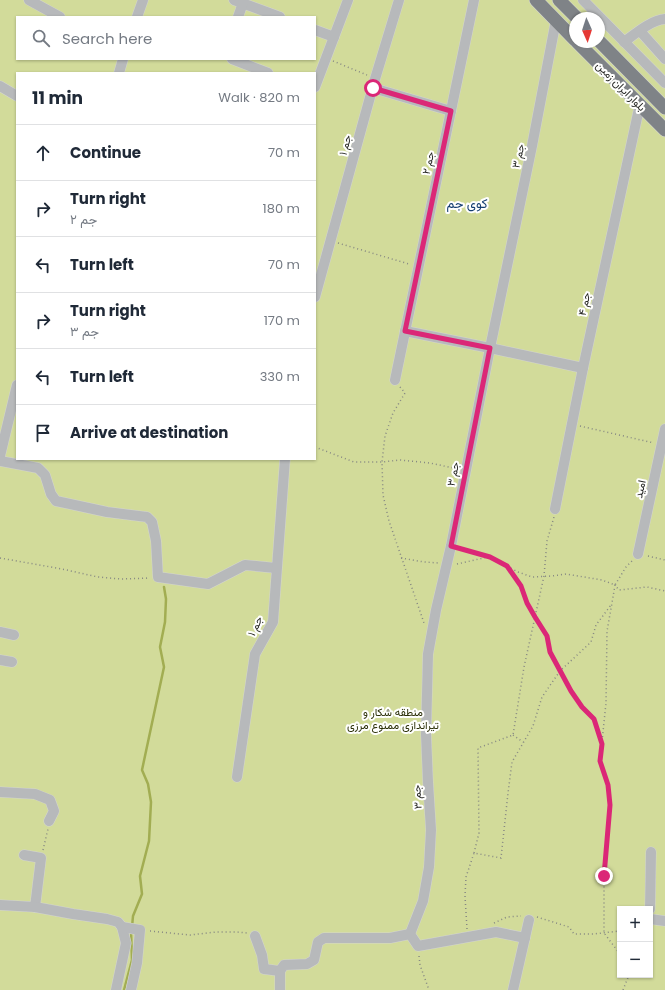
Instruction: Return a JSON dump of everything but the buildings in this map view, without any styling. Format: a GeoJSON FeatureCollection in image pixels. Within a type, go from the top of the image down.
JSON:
{"type":"FeatureCollection","features":[{"type":"Feature","properties":{"kind":"main road"},"geometry":{"type":"LineString","coordinates":[[536,0],[569,34]]}},
{"type":"Feature","properties":{"kind":"main road"},"geometry":{"type":"LineString","coordinates":[[559,0],[571,12]]}},
{"type":"Feature","properties":{"kind":"main road","name":"بلوار ایران زمین"},"geometry":{"type":"LineString","coordinates":[[605,47],[665,108]]}},
{"type":"Feature","properties":{"kind":"main road","name":"بلوار ایران زمین"},"geometry":{"type":"LineString","coordinates":[[583,48],[665,130]]}},
{"type":"Feature","properties":{"kind":"street"},"geometry":{"type":"LineString","coordinates":[[29,0],[58,16]]}},
{"type":"Feature","properties":{"kind":"street"},"geometry":{"type":"LineString","coordinates":[[137,16],[143,0]]}},
{"type":"Feature","properties":{"kind":"street"},"geometry":{"type":"LineString","coordinates":[[316,84],[348,0]]}},
{"type":"Feature","properties":{"kind":"street","name":"جم ۱"},"geometry":{"type":"LineString","coordinates":[[316,294],[374,83],[399,0]]}},
{"type":"Feature","properties":{"kind":"street","name":"جم ۲"},"geometry":{"type":"LineString","coordinates":[[395,380],[474,0]]}},
{"type":"Feature","properties":{"kind":"street"},"geometry":{"type":"LineString","coordinates":[[583,0],[665,83]]}},
{"type":"Feature","properties":{"kind":"street"},"geometry":{"type":"LineString","coordinates":[[238,16],[238,2],[277,16]]}},
{"type":"Feature","properties":{"kind":"street"},"geometry":{"type":"LineString","coordinates":[[624,42],[659,19],[665,19]]}},
{"type":"Feature","properties":{"kind":"street","name":"جم ۳"},"geometry":{"type":"LineString","coordinates":[[410,934],[423,900],[429,867],[431,830],[428,782],[426,696],[428,654],[532,146],[556,20]]}},
{"type":"Feature","properties":{"kind":"street"},"geometry":{"type":"LineString","coordinates":[[316,30],[334,37]]}},
{"type":"Feature","properties":{"kind":"street"},"geometry":{"type":"LineString","coordinates":[[640,31],[665,59]]}},
{"type":"Feature","properties":{"kind":"street"},"geometry":{"type":"LineString","coordinates":[[119,72],[123,60]]}},
{"type":"Feature","properties":{"kind":"street"},"geometry":{"type":"LineString","coordinates":[[235,60],[265,72]]}},
{"type":"Feature","properties":{"kind":"street"},"geometry":{"type":"LineString","coordinates":[[374,83],[451,111]]}},
{"type":"Feature","properties":{"kind":"street"},"geometry":{"type":"LineString","coordinates":[[0,86],[16,95]]}},
{"type":"Feature","properties":{"kind":"street","name":"جم ۴"},"geometry":{"type":"LineString","coordinates":[[555,509],[583,368],[640,104]]}},
{"type":"Feature","properties":{"kind":"street"},"geometry":{"type":"LineString","coordinates":[[405,331],[583,368]]}},
{"type":"Feature","properties":{"kind":"street"},"geometry":{"type":"LineString","coordinates":[[0,456],[14,410],[16,393]]}},
{"type":"Feature","properties":{"kind":"street","name":"امید"},"geometry":{"type":"LineString","coordinates":[[638,554],[665,429]]}},
{"type":"Feature","properties":{"kind":"street","name":"جم ۱"},"geometry":{"type":"LineString","coordinates":[[237,778],[255,654],[272,622],[285,460]]}},
{"type":"Feature","properties":{"kind":"street"},"geometry":{"type":"LineString","coordinates":[[0,461],[38,468],[45,475],[51,494],[56,501],[107,512],[147,517],[152,522],[156,541],[158,577],[208,584],[245,565],[276,568]]}},
{"type":"Feature","properties":{"kind":"street"},"geometry":{"type":"LineString","coordinates":[[0,632],[14,635]]}},
{"type":"Feature","properties":{"kind":"street"},"geometry":{"type":"LineString","coordinates":[[0,660],[12,662]]}},
{"type":"Feature","properties":{"kind":"street"},"geometry":{"type":"LineString","coordinates":[[0,792],[35,794],[50,800],[54,811],[49,821]]}},
{"type":"Feature","properties":{"kind":"street"},"geometry":{"type":"LineString","coordinates":[[650,906],[651,852]]}},
{"type":"Feature","properties":{"kind":"street"},"geometry":{"type":"LineString","coordinates":[[24,855],[41,858],[35,907]]}},
{"type":"Feature","properties":{"kind":"street"},"geometry":{"type":"LineString","coordinates":[[0,905],[35,907],[106,919],[118,922],[131,929]]}},
{"type":"Feature","properties":{"kind":"street"},"geometry":{"type":"LineString","coordinates":[[513,990],[529,918]]}},
{"type":"Feature","properties":{"kind":"street"},"geometry":{"type":"LineString","coordinates":[[653,919],[665,921]]}},
{"type":"Feature","properties":{"kind":"street"},"geometry":{"type":"LineString","coordinates":[[116,990],[126,943],[131,929]]}},
{"type":"Feature","properties":{"kind":"street"},"geometry":{"type":"LineString","coordinates":[[131,929],[137,963],[131,990]]}},
{"type":"Feature","properties":{"kind":"street"},"geometry":{"type":"LineString","coordinates":[[280,990],[280,971],[284,965],[307,964],[314,960],[318,942],[324,938],[390,938],[410,934],[418,946],[496,932],[525,938]]}},
{"type":"Feature","properties":{"kind":"street"},"geometry":{"type":"LineString","coordinates":[[255,936],[262,955],[264,969],[280,971]]}},
{"type":"Feature","properties":{"kind":"path"},"geometry":{"type":"LineString","coordinates":[[326,58],[374,83]]}},
{"type":"Feature","properties":{"kind":"path"},"geometry":{"type":"LineString","coordinates":[[331,241],[419,266]]}},
{"type":"Feature","properties":{"kind":"path"},"geometry":{"type":"LineString","coordinates":[[395,380],[404,393],[393,412],[385,436],[382,462],[383,495],[389,521],[430,642]]}},
{"type":"Feature","properties":{"kind":"path"},"geometry":{"type":"LineString","coordinates":[[572,424],[662,444]]}},
{"type":"Feature","properties":{"kind":"path"},"geometry":{"type":"LineString","coordinates":[[316,447],[354,462],[382,462],[400,460],[430,463],[466,471]]}},
{"type":"Feature","properties":{"kind":"path"},"geometry":{"type":"LineString","coordinates":[[513,735],[524,668],[544,576],[547,541],[555,509]]}},
{"type":"Feature","properties":{"kind":"path"},"geometry":{"type":"LineString","coordinates":[[451,546],[490,557],[518,572],[532,577],[566,574],[602,580],[614,585],[619,590],[647,587],[665,591]]}},
{"type":"Feature","properties":{"kind":"path"},"geometry":{"type":"LineString","coordinates":[[617,950],[604,933],[604,876],[610,805],[608,785],[600,761],[606,703],[607,631],[614,585],[626,567],[638,554],[665,560]]}},
{"type":"Feature","properties":{"kind":"path"},"geometry":{"type":"LineString","coordinates":[[0,558],[98,577],[121,579],[158,577]]}},
{"type":"Feature","properties":{"kind":"path"},"geometry":{"type":"LineString","coordinates":[[507,566],[521,586],[527,603],[547,636],[550,652],[560,671],[582,707],[594,719],[602,744]]}},
{"type":"Feature","properties":{"kind":"path"},"geometry":{"type":"LineString","coordinates":[[474,853],[501,858],[512,762],[533,726],[542,697],[560,671],[591,642],[596,625],[612,603]]}},
{"type":"Feature","properties":{"kind":"path"},"geometry":{"type":"LineString","coordinates":[[513,735],[523,742]]}},
{"type":"Feature","properties":{"kind":"path"},"geometry":{"type":"LineString","coordinates":[[467,937],[465,896],[466,877],[479,833],[478,748],[513,735]]}},
{"type":"Feature","properties":{"kind":"path"},"geometry":{"type":"LineString","coordinates":[[41,858],[49,821]]}},
{"type":"Feature","properties":{"kind":"path"},"geometry":{"type":"LineString","coordinates":[[486,934],[493,923],[507,916],[529,918],[568,927],[574,934],[617,931]]}},
{"type":"Feature","properties":{"kind":"path"},"geometry":{"type":"LineString","coordinates":[[131,929],[190,934],[237,932],[255,936]]}},
{"type":"Feature","properties":{"kind":"path"},"geometry":{"type":"LineString","coordinates":[[418,946],[420,965],[429,990]]}},
{"type":"Feature","properties":{"kind":"path"},"geometry":{"type":"LineString","coordinates":[[623,990],[628,978]]}},
{"type":"Feature","properties":{"kind":"green space","name":"منطقه شکار و تیراندازی ممنوع مرزی"},"geometry":{"type":"Polygon","coordinates":[[[0,0],[665,0],[665,990],[0,990],[0,0]]]}},
{"type":"Feature","properties":{"kind":"waterway"},"geometry":{"type":"LineString","coordinates":[[132,927],[133,916],[142,894],[140,876],[149,841],[151,802],[148,784],[142,770],[164,667],[160,647],[165,622],[166,599],[164,587]]}},
{"type":"Feature","properties":{"kind":"waterway"},"geometry":{"type":"LineString","coordinates":[[124,990],[132,960],[131,931]]}},
{"type":"Feature","properties":{"kind":"district","name":"کوی جم"},"geometry":{"type":"Point","coordinates":[467,203]}},
{"type":"Feature","properties":{"kind":"route"},"geometry":{"type":"LineString","coordinates":[[373,88],[451,111],[405,331],[490,348],[451,546],[490,557],[507,566],[521,586],[527,603],[547,636],[550,652],[571,691],[582,707],[594,719],[602,744],[600,761],[608,785],[610,805],[604,876]]}}]}
